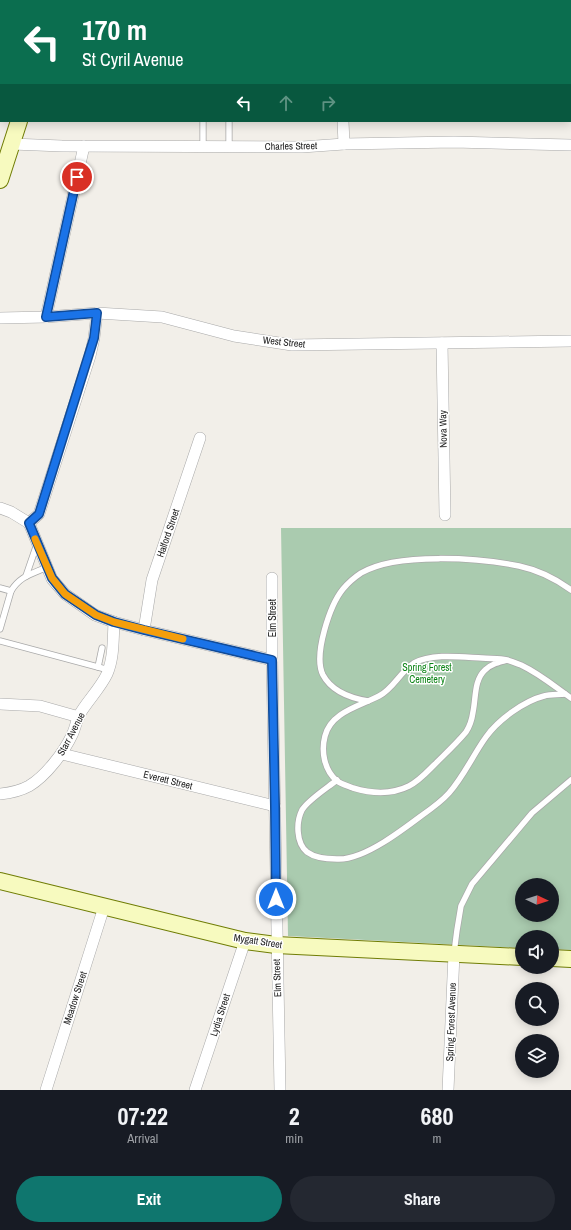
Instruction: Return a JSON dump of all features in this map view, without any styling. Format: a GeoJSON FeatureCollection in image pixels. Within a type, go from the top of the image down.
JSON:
{"type":"FeatureCollection","features":[{"type":"Feature","properties":{"kind":"street"},"geometry":{"type":"LineString","coordinates":[[0,180],[19,122]]}},
{"type":"Feature","properties":{"kind":"street"},"geometry":{"type":"LineString","coordinates":[[343,122],[344,144]]}},
{"type":"Feature","properties":{"kind":"street","name":"Charles Street"},"geometry":{"type":"LineString","coordinates":[[12,144],[84,146],[302,147],[344,144],[454,142],[571,145]]}},
{"type":"Feature","properties":{"kind":"street"},"geometry":{"type":"LineString","coordinates":[[46,317],[84,146]]}},
{"type":"Feature","properties":{"kind":"street"},"geometry":{"type":"LineString","coordinates":[[29,523],[39,514],[90,356],[97,313]]}},
{"type":"Feature","properties":{"kind":"street","name":"West Street"},"geometry":{"type":"LineString","coordinates":[[0,318],[46,317],[97,313],[162,317],[234,336],[292,345],[571,341]]}},
{"type":"Feature","properties":{"kind":"street","name":"Nova Way"},"geometry":{"type":"LineString","coordinates":[[442,343],[445,515]]}},
{"type":"Feature","properties":{"kind":"street","name":"Halford Street"},"geometry":{"type":"LineString","coordinates":[[144,630],[152,580],[200,438]]}},
{"type":"Feature","properties":{"kind":"street"},"geometry":{"type":"LineString","coordinates":[[0,508],[11,512],[29,523],[52,578],[65,594],[96,615],[114,622],[144,630],[272,660]]}},
{"type":"Feature","properties":{"kind":"street","name":"Elm Street"},"geometry":{"type":"LineString","coordinates":[[272,578],[276,945],[280,1090]]}},
{"type":"Feature","properties":{"kind":"street","name":"Starr Avenue"},"geometry":{"type":"LineString","coordinates":[[0,794],[16,791],[30,785],[48,770],[62,754],[79,717],[107,675],[103,668],[112,651],[114,622]]}},
{"type":"Feature","properties":{"kind":"street"},"geometry":{"type":"LineString","coordinates":[[0,704],[40,706],[79,717]]}},
{"type":"Feature","properties":{"kind":"street","name":"Everett Street"},"geometry":{"type":"LineString","coordinates":[[62,754],[275,806]]}},
{"type":"Feature","properties":{"kind":"street","name":"Mygatt Street"},"geometry":{"type":"LineString","coordinates":[[0,881],[245,941],[276,945],[515,957]]}},
{"type":"Feature","properties":{"kind":"street","name":"Meadow Street"},"geometry":{"type":"LineString","coordinates":[[46,1090],[104,906]]}},
{"type":"Feature","properties":{"kind":"street","name":"Lydia Street"},"geometry":{"type":"LineString","coordinates":[[195,1090],[245,941]]}},
{"type":"Feature","properties":{"kind":"street","name":"Spring Forest Avenue"},"geometry":{"type":"LineString","coordinates":[[448,1090],[454,954]]}},
{"type":"Feature","properties":{"kind":"street"},"geometry":{"type":"LineString","coordinates":[[559,958],[571,959]]}},
{"type":"Feature","properties":{"kind":"lane"},"geometry":{"type":"LineString","coordinates":[[203,122],[203,146]]}},
{"type":"Feature","properties":{"kind":"lane"},"geometry":{"type":"LineString","coordinates":[[229,122],[229,146]]}},
{"type":"Feature","properties":{"kind":"lane"},"geometry":{"type":"LineString","coordinates":[[26,576],[37,543]]}},
{"type":"Feature","properties":{"kind":"lane"},"geometry":{"type":"LineString","coordinates":[[370,701],[354,699],[336,690],[323,674],[320,658],[321,643],[334,604],[342,589],[362,573],[380,565],[402,560],[454,559],[520,566],[560,582],[571,590]]}},
{"type":"Feature","properties":{"kind":"lane"},"geometry":{"type":"LineString","coordinates":[[0,629],[11,591],[16,582],[48,567]]}},
{"type":"Feature","properties":{"kind":"lane"},"geometry":{"type":"LineString","coordinates":[[0,588],[11,591]]}},
{"type":"Feature","properties":{"kind":"lane"},"geometry":{"type":"LineString","coordinates":[[0,641],[103,668],[102,648]]}},
{"type":"Feature","properties":{"kind":"lane"},"geometry":{"type":"LineString","coordinates":[[507,660],[493,664],[484,670],[478,680],[473,712],[466,732],[421,778],[411,785],[399,791],[380,793],[362,790],[344,785],[337,780],[329,770],[324,760],[323,748],[325,735],[330,724],[347,710],[370,701],[384,693],[410,666],[423,660],[456,657],[507,660],[529,669],[545,678],[571,698]]}},
{"type":"Feature","properties":{"kind":"lane"},"geometry":{"type":"LineString","coordinates":[[337,780],[303,809],[298,827],[302,844],[308,852],[326,859],[341,860],[369,850],[394,836],[440,802],[455,786],[486,737],[495,726],[519,707],[546,695],[565,694]]}},
{"type":"Feature","properties":{"kind":"lane"},"geometry":{"type":"LineString","coordinates":[[454,954],[461,906],[472,884],[532,813],[571,780]]}},
{"type":"Feature","properties":{"kind":"green space","name":"Spring Forest Cemetery"},"geometry":{"type":"Polygon","coordinates":[[[281,528],[571,528],[571,950],[559,949],[559,930],[515,930],[515,948],[288,936],[281,528]]]}},
{"type":"Feature","properties":{"kind":"slow traffic"},"geometry":{"type":"LineString","coordinates":[[35,539],[52,578],[65,594],[96,615],[114,622],[183,639]]}},
{"type":"Feature","properties":{"kind":"route"},"geometry":{"type":"LineString","coordinates":[[77,177],[46,317],[97,313],[94,338],[90,356],[39,514],[29,523],[52,578],[65,594],[96,615],[114,622],[144,630],[272,660],[276,899]]}}]}
